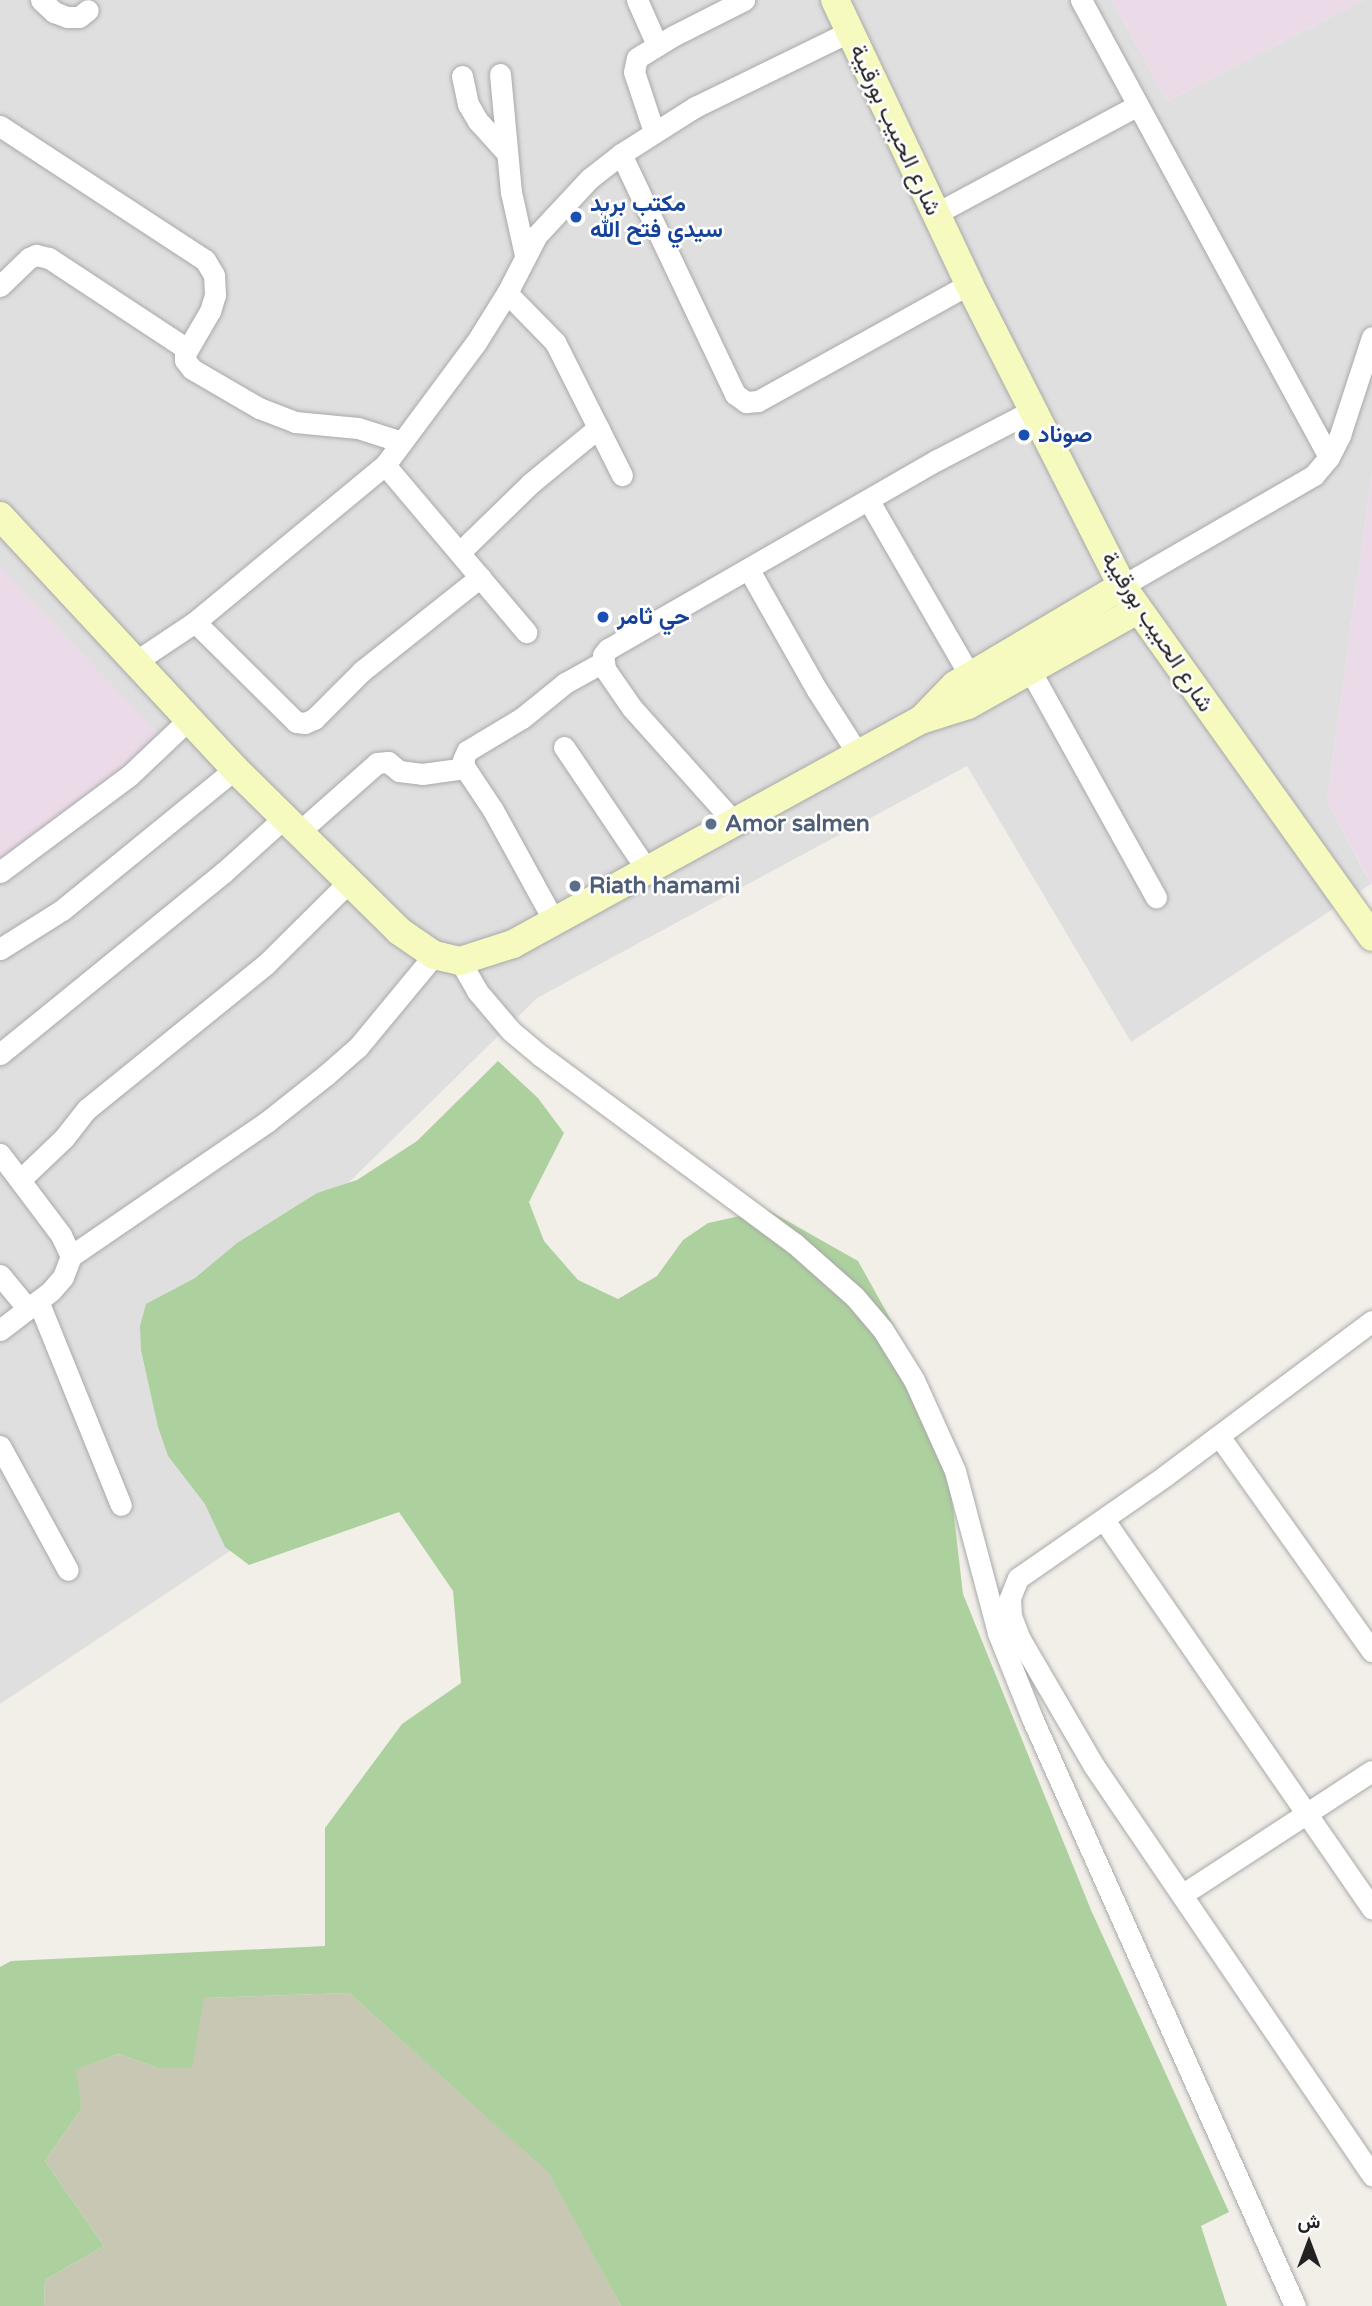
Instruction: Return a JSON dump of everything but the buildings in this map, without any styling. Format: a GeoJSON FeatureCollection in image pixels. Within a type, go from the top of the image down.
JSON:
{"type":"FeatureCollection","features":[{"type":"Feature","properties":{"kind":"main road","name":"شارع الحبيب بورقيبة"},"geometry":{"type":"LineString","coordinates":[[835,0],[934,214],[1031,411],[1122,586],[1372,937]]}},
{"type":"Feature","properties":{"kind":"main road"},"geometry":{"type":"LineString","coordinates":[[0,516],[188,720],[349,882],[399,931],[447,958],[513,944],[921,720],[968,705],[1137,610]]}},
{"type":"Feature","properties":{"kind":"main road"},"geometry":{"type":"LineString","coordinates":[[921,720],[955,685],[1122,586]]}},
{"type":"Feature","properties":{"kind":"street"},"geometry":{"type":"LineString","coordinates":[[41,0],[54,12],[67,17],[79,17],[88,10]]}},
{"type":"Feature","properties":{"kind":"street"},"geometry":{"type":"LineString","coordinates":[[637,0],[657,46]]}},
{"type":"Feature","properties":{"kind":"street"},"geometry":{"type":"LineString","coordinates":[[654,132],[634,72],[637,58],[744,0]]}},
{"type":"Feature","properties":{"kind":"street"},"geometry":{"type":"LineString","coordinates":[[1082,0],[1329,457]]}},
{"type":"Feature","properties":{"kind":"street"},"geometry":{"type":"LineString","coordinates":[[135,662],[195,622],[385,465],[477,341],[547,223],[589,179],[654,132],[741,84],[849,32]]}},
{"type":"Feature","properties":{"kind":"street"},"geometry":{"type":"LineString","coordinates":[[500,74],[506,152],[526,255]]}},
{"type":"Feature","properties":{"kind":"street"},"geometry":{"type":"LineString","coordinates":[[462,76],[468,104],[478,121],[506,152]]}},
{"type":"Feature","properties":{"kind":"street"},"geometry":{"type":"LineString","coordinates":[[934,214],[1138,105]]}},
{"type":"Feature","properties":{"kind":"street"},"geometry":{"type":"LineString","coordinates":[[0,126],[205,260],[214,275],[215,295],[210,311],[187,349],[185,360],[192,369],[259,408],[295,422],[358,428],[401,442]]}},
{"type":"Feature","properties":{"kind":"street"},"geometry":{"type":"LineString","coordinates":[[621,154],[735,394],[746,402],[758,401],[969,284]]}},
{"type":"Feature","properties":{"kind":"street"},"geometry":{"type":"LineString","coordinates":[[0,286],[29,258],[36,255],[49,258],[187,349]]}},
{"type":"Feature","properties":{"kind":"street"},"geometry":{"type":"LineString","coordinates":[[507,293],[555,342],[622,475]]}},
{"type":"Feature","properties":{"kind":"street"},"geometry":{"type":"LineString","coordinates":[[1122,586],[1314,475],[1329,457],[1353,399],[1372,337]]}},
{"type":"Feature","properties":{"kind":"street"},"geometry":{"type":"LineString","coordinates":[[554,921],[493,810],[465,768],[467,751],[522,718],[565,683],[603,662],[608,649],[937,460],[1031,411]]}},
{"type":"Feature","properties":{"kind":"street"},"geometry":{"type":"LineString","coordinates":[[460,552],[531,483],[598,428]]}},
{"type":"Feature","properties":{"kind":"street"},"geometry":{"type":"LineString","coordinates":[[385,465],[526,632]]}},
{"type":"Feature","properties":{"kind":"street"},"geometry":{"type":"LineString","coordinates":[[869,501],[970,676]]}},
{"type":"Feature","properties":{"kind":"street"},"geometry":{"type":"LineString","coordinates":[[749,570],[811,681],[859,754]]}},
{"type":"Feature","properties":{"kind":"street"},"geometry":{"type":"LineString","coordinates":[[195,622],[296,722],[305,723],[314,719],[362,671],[480,577]]}},
{"type":"Feature","properties":{"kind":"street"},"geometry":{"type":"LineString","coordinates":[[603,662],[610,679],[632,708],[734,822]]}},
{"type":"Feature","properties":{"kind":"street"},"geometry":{"type":"LineString","coordinates":[[1030,670],[1156,897]]}},
{"type":"Feature","properties":{"kind":"street"},"geometry":{"type":"LineString","coordinates":[[0,872],[129,776],[188,720]]}},
{"type":"Feature","properties":{"kind":"street"},"geometry":{"type":"LineString","coordinates":[[564,747],[646,870]]}},
{"type":"Feature","properties":{"kind":"street"},"geometry":{"type":"LineString","coordinates":[[0,1054],[224,872],[377,763],[387,762],[399,771],[422,774],[447,773],[465,768]]}},
{"type":"Feature","properties":{"kind":"street"},"geometry":{"type":"LineString","coordinates":[[0,949],[62,910],[235,769]]}},
{"type":"Feature","properties":{"kind":"street"},"geometry":{"type":"LineString","coordinates":[[20,1180],[64,1138],[87,1110],[266,964],[349,882]]}},
{"type":"Feature","properties":{"kind":"street"},"geometry":{"type":"LineString","coordinates":[[0,1330],[64,1277],[71,1256],[258,1127],[326,1075],[358,1047],[447,958],[493,1013],[541,1056],[794,1243],[846,1288],[883,1330],[914,1380],[955,1471],[998,1633],[1032,1718],[1294,2306]]}},
{"type":"Feature","properties":{"kind":"street"},"geometry":{"type":"LineString","coordinates":[[0,1154],[61,1235],[71,1256]]}},
{"type":"Feature","properties":{"kind":"street"},"geometry":{"type":"LineString","coordinates":[[0,1275],[33,1305],[121,1505]]}},
{"type":"Feature","properties":{"kind":"street"},"geometry":{"type":"LineString","coordinates":[[1372,1321],[1104,1520],[1018,1578],[1010,1598],[1011,1616],[1020,1639],[1094,1766],[1372,2175]]}},
{"type":"Feature","properties":{"kind":"street"},"geometry":{"type":"LineString","coordinates":[[1219,1436],[1372,1651]]}},
{"type":"Feature","properties":{"kind":"street"},"geometry":{"type":"LineString","coordinates":[[0,1446],[68,1570]]}},
{"type":"Feature","properties":{"kind":"street"},"geometry":{"type":"LineString","coordinates":[[1104,1520],[1372,1908]]}},
{"type":"Feature","properties":{"kind":"street"},"geometry":{"type":"LineString","coordinates":[[1183,1894],[1372,1771]]}},
{"type":"Feature","properties":{"kind":"shaded area"},"geometry":{"type":"Polygon","coordinates":[[[0,0],[1112,0],[1167,101],[1364,0],[1372,0],[1372,474],[1327,801],[1371,884],[1131,1042],[967,766],[537,998],[190,1338],[260,1531],[0,1704],[0,0]]]}},
{"type":"Feature","properties":{"kind":"shaded area"},"geometry":{"type":"Polygon","coordinates":[[[1112,0],[1364,0],[1167,101],[1112,0]]]}},
{"type":"Feature","properties":{"kind":"shaded area"},"geometry":{"type":"Polygon","coordinates":[[[1372,474],[1372,885],[1327,801],[1372,474]]]}},
{"type":"Feature","properties":{"kind":"shaded area"},"geometry":{"type":"Polygon","coordinates":[[[0,567],[157,732],[129,771],[0,860],[0,567]]]}},
{"type":"Feature","properties":{"kind":"shaded area"},"geometry":{"type":"Polygon","coordinates":[[[349,1993],[550,2173],[621,2306],[44,2306],[45,2280],[104,2246],[45,2161],[82,2108],[75,2070],[118,2054],[158,2068],[204,1998],[349,1993]]]}},
{"type":"Feature","properties":{"kind":"green space"},"geometry":{"type":"Polygon","coordinates":[[[498,1061],[538,1098],[564,1133],[529,1202],[544,1241],[578,1280],[618,1299],[657,1276],[683,1240],[708,1223],[768,1210],[858,1261],[929,1388],[946,1447],[963,1594],[1091,1910],[1229,2212],[1201,2226],[1227,2306],[621,2306],[549,2173],[349,1993],[204,1998],[192,2068],[158,2068],[118,2054],[76,2070],[82,2108],[45,2161],[104,2246],[45,2280],[44,2306],[0,2306],[0,1967],[11,1961],[325,1946],[325,1828],[402,1724],[461,1683],[453,1591],[399,1512],[249,1565],[225,1547],[205,1504],[168,1456],[158,1427],[141,1350],[140,1326],[146,1304],[195,1278],[237,1243],[317,1193],[357,1180],[417,1141],[498,1061]]]}},
{"type":"Feature","properties":{"kind":"place","name":"مكتب بريد سيدي فتح الله"},"geometry":{"type":"Point","coordinates":[576,217]}},
{"type":"Feature","properties":{"kind":"place","name":"صوناد"},"geometry":{"type":"Point","coordinates":[1024,435]}},
{"type":"Feature","properties":{"kind":"place","name":"حي ثامر"},"geometry":{"type":"Point","coordinates":[603,617]}},
{"type":"Feature","properties":{"kind":"place","name":"Amor salmen"},"geometry":{"type":"Point","coordinates":[711,824]}},
{"type":"Feature","properties":{"kind":"place","name":"Riath hamami"},"geometry":{"type":"Point","coordinates":[575,886]}}]}
